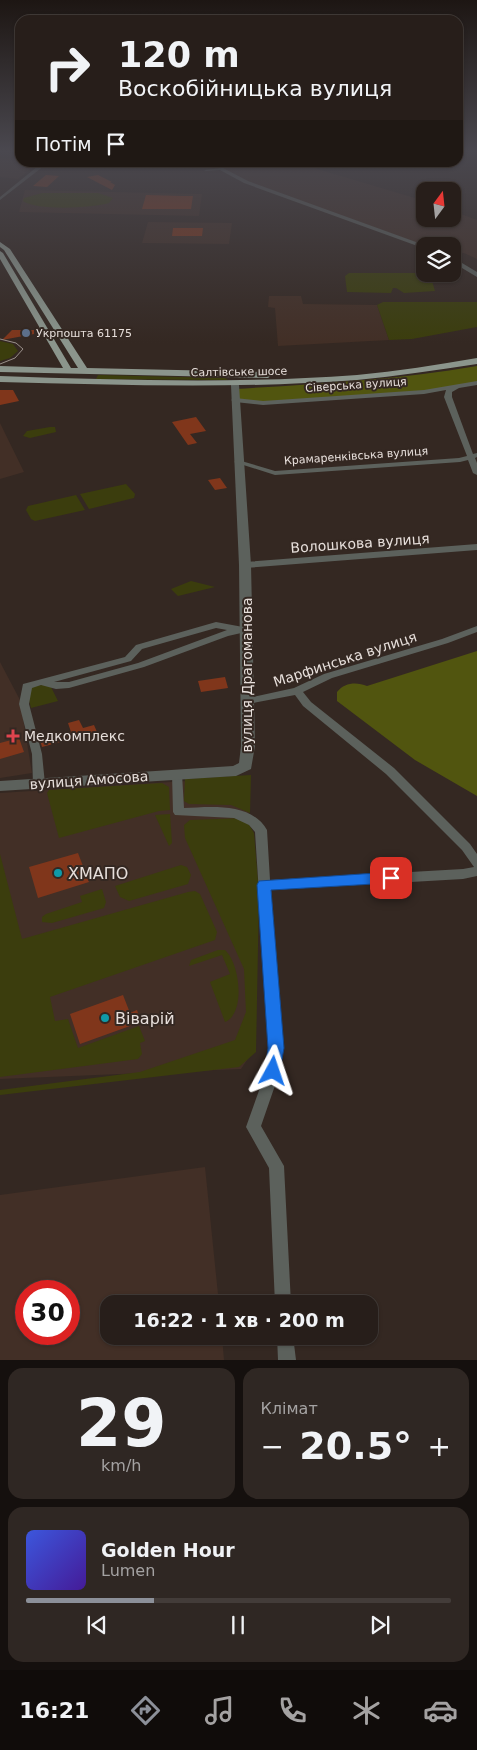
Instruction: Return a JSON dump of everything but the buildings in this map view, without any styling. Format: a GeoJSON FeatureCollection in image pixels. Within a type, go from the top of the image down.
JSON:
{"type":"FeatureCollection","features":[{"type":"Feature","properties":{"kind":"main road"},"geometry":{"type":"LineString","coordinates":[[0,244],[7,249],[74,356],[85,377]]}},
{"type":"Feature","properties":{"kind":"main road"},"geometry":{"type":"LineString","coordinates":[[0,253],[60,354],[68,376]]}},
{"type":"Feature","properties":{"kind":"main road"},"geometry":{"type":"LineString","coordinates":[[24,370],[55,364],[59,361],[60,354]]}},
{"type":"Feature","properties":{"kind":"main road","name":"Салтівське шосе"},"geometry":{"type":"LineString","coordinates":[[85,377],[122,373],[234,380],[376,369],[477,355]]}},
{"type":"Feature","properties":{"kind":"main road"},"geometry":{"type":"LineString","coordinates":[[74,356],[91,366],[122,373]]}},
{"type":"Feature","properties":{"kind":"main road","name":"Салтівське шосе"},"geometry":{"type":"LineString","coordinates":[[0,369],[85,377],[327,380],[442,368],[477,361]]}},
{"type":"Feature","properties":{"kind":"main road","name":"Салтівське шосе"},"geometry":{"type":"LineString","coordinates":[[0,379],[68,376]]}},
{"type":"Feature","properties":{"kind":"street"},"geometry":{"type":"LineString","coordinates":[[338,215],[416,244]]}},
{"type":"Feature","properties":{"kind":"street"},"geometry":{"type":"LineString","coordinates":[[461,265],[477,275]]}},
{"type":"Feature","properties":{"kind":"street","name":"вулиця Драгоманова"},"geometry":{"type":"LineString","coordinates":[[178,774],[236,771],[244,767],[248,746],[245,630],[246,565],[234,380]]}},
{"type":"Feature","properties":{"kind":"street","name":"Сіверська вулиця"},"geometry":{"type":"LineString","coordinates":[[235,400],[263,403],[424,392],[477,383]]}},
{"type":"Feature","properties":{"kind":"street"},"geometry":{"type":"LineString","coordinates":[[460,386],[449,391],[448,397],[474,456],[477,472]]}},
{"type":"Feature","properties":{"kind":"street","name":"Крамаренківська вулиця"},"geometry":{"type":"LineString","coordinates":[[238,462],[275,473],[460,460],[474,456]]}},
{"type":"Feature","properties":{"kind":"street","name":"Волошкова вулиця"},"geometry":{"type":"LineString","coordinates":[[246,565],[477,547]]}},
{"type":"Feature","properties":{"kind":"street"},"geometry":{"type":"LineString","coordinates":[[39,784],[36,754],[29,730],[24,695],[27,686],[128,659],[136,649],[142,646],[216,625],[245,630]]}},
{"type":"Feature","properties":{"kind":"street","name":"Марфинська вулиця"},"geometry":{"type":"LineString","coordinates":[[248,702],[297,691],[328,676],[477,629]]}},
{"type":"Feature","properties":{"kind":"street"},"geometry":{"type":"LineString","coordinates":[[41,682],[56,686],[69,686],[141,665],[226,633],[245,630]]}},
{"type":"Feature","properties":{"kind":"street"},"geometry":{"type":"LineString","coordinates":[[297,691],[307,704],[390,771],[466,847],[477,864]]}},
{"type":"Feature","properties":{"kind":"street"},"geometry":{"type":"LineString","coordinates":[[178,774],[180,812],[236,813],[247,816],[261,830],[276,1048],[273,1071],[252,1127],[276,1166],[283,1295]]}},
{"type":"Feature","properties":{"kind":"street","name":"вулиця Амосова"},"geometry":{"type":"LineString","coordinates":[[0,786],[178,774]]}},
{"type":"Feature","properties":{"kind":"street"},"geometry":{"type":"LineString","coordinates":[[264,885],[464,874],[477,871]]}},
{"type":"Feature","properties":{"kind":"street"},"geometry":{"type":"LineString","coordinates":[[286,1345],[287,1360]]}},
{"type":"Feature","properties":{"kind":"shaded area"},"geometry":{"type":"Polygon","coordinates":[[[342,215],[416,215],[416,228],[461,228],[461,215],[465,215],[477,220],[477,259],[461,254],[461,237],[416,237],[416,242],[342,215]]]}},
{"type":"Feature","properties":{"kind":"shaded area"},"geometry":{"type":"Polygon","coordinates":[[[148,222],[232,223],[229,244],[142,243],[148,222]]]}},
{"type":"Feature","properties":{"kind":"shaded area"},"geometry":{"type":"Polygon","coordinates":[[[349,273],[416,273],[416,282],[432,282],[435,291],[404,293],[393,288],[391,293],[347,292],[345,276],[349,273]]]}},
{"type":"Feature","properties":{"kind":"shaded area"},"geometry":{"type":"Polygon","coordinates":[[[269,296],[301,296],[303,304],[377,305],[389,340],[278,346],[275,308],[268,307],[269,296]]]}},
{"type":"Feature","properties":{"kind":"shaded area"},"geometry":{"type":"Polygon","coordinates":[[[383,302],[477,302],[477,327],[412,339],[389,340],[377,305],[383,302]]]}},
{"type":"Feature","properties":{"kind":"shaded area"},"geometry":{"type":"Polygon","coordinates":[[[0,341],[13,344],[18,351],[10,358],[0,361],[0,341]]]}},
{"type":"Feature","properties":{"kind":"shaded area"},"geometry":{"type":"Polygon","coordinates":[[[477,366],[477,383],[443,390],[263,403],[235,400],[235,389],[386,378],[477,366]]]}},
{"type":"Feature","properties":{"kind":"shaded area"},"geometry":{"type":"Polygon","coordinates":[[[98,375],[225,378],[228,380],[96,379],[98,375]]]}},
{"type":"Feature","properties":{"kind":"shaded area"},"geometry":{"type":"Polygon","coordinates":[[[0,423],[24,472],[0,479],[0,423]]]}},
{"type":"Feature","properties":{"kind":"shaded area"},"geometry":{"type":"Polygon","coordinates":[[[55,427],[56,432],[30,438],[23,436],[27,431],[55,427]]]}},
{"type":"Feature","properties":{"kind":"shaded area"},"geometry":{"type":"Polygon","coordinates":[[[126,484],[135,494],[134,498],[89,509],[80,494],[126,484]]]}},
{"type":"Feature","properties":{"kind":"shaded area"},"geometry":{"type":"Polygon","coordinates":[[[76,495],[85,510],[35,521],[31,519],[26,510],[28,506],[76,495]]]}},
{"type":"Feature","properties":{"kind":"shaded area"},"geometry":{"type":"Polygon","coordinates":[[[191,581],[215,587],[178,596],[171,589],[191,581]]]}},
{"type":"Feature","properties":{"kind":"shaded area"},"geometry":{"type":"Polygon","coordinates":[[[477,651],[477,796],[415,760],[337,701],[337,692],[344,686],[359,684],[367,686],[477,651]]]}},
{"type":"Feature","properties":{"kind":"shaded area","name":"Медкомплекс"},"geometry":{"type":"Polygon","coordinates":[[[0,662],[20,700],[32,773],[0,778],[0,662]]]}},
{"type":"Feature","properties":{"kind":"shaded area"},"geometry":{"type":"Polygon","coordinates":[[[43,685],[51,687],[58,701],[31,708],[27,692],[33,686],[43,685]]]}},
{"type":"Feature","properties":{"kind":"shaded area"},"geometry":{"type":"Polygon","coordinates":[[[251,775],[250,813],[231,805],[189,804],[184,801],[185,779],[251,775]]]}},
{"type":"Feature","properties":{"kind":"shaded area"},"geometry":{"type":"Polygon","coordinates":[[[248,777],[253,1051],[241,1069],[0,1079],[0,793],[248,777]]]}},
{"type":"Feature","properties":{"kind":"shaded area"},"geometry":{"type":"Polygon","coordinates":[[[162,783],[169,787],[170,810],[159,811],[59,838],[47,793],[49,790],[162,783]]]}},
{"type":"Feature","properties":{"kind":"shaded area"},"geometry":{"type":"Polygon","coordinates":[[[170,814],[172,843],[169,846],[155,815],[170,814]]]}},
{"type":"Feature","properties":{"kind":"shaded area"},"geometry":{"type":"Polygon","coordinates":[[[245,818],[254,833],[259,893],[256,1052],[239,1067],[0,1095],[0,1090],[140,1072],[235,1040],[246,1012],[244,969],[185,838],[184,825],[190,820],[245,818]]]}},
{"type":"Feature","properties":{"kind":"shaded area"},"geometry":{"type":"Polygon","coordinates":[[[0,854],[22,939],[188,892],[195,891],[200,894],[217,932],[215,940],[50,997],[55,1021],[68,1019],[78,1048],[139,1026],[145,1041],[140,1043],[142,1054],[138,1059],[0,1077],[0,854]]]}},
{"type":"Feature","properties":{"kind":"shaded area"},"geometry":{"type":"Polygon","coordinates":[[[181,865],[187,867],[191,875],[188,884],[129,901],[120,897],[115,886],[181,865]]]}},
{"type":"Feature","properties":{"kind":"shaded area"},"geometry":{"type":"Polygon","coordinates":[[[102,889],[106,902],[104,908],[52,923],[42,922],[42,917],[46,914],[82,902],[80,896],[102,889]]]}},
{"type":"Feature","properties":{"kind":"shaded area"},"geometry":{"type":"Polygon","coordinates":[[[218,950],[225,950],[230,956],[237,976],[238,999],[236,1009],[232,1017],[225,1022],[210,982],[230,974],[222,955],[189,966],[191,960],[218,950]]]}},
{"type":"Feature","properties":{"kind":"shaded area"},"geometry":{"type":"Polygon","coordinates":[[[205,1167],[218,1295],[100,1295],[100,1345],[223,1345],[224,1360],[0,1360],[0,1195],[205,1167]]]}},
{"type":"Feature","properties":{"kind":"tram line"},"geometry":{"type":"LineString","coordinates":[[0,339],[16,343],[23,349],[15,358],[0,364]]}},
{"type":"Feature","properties":{"kind":"place","name":"Укрпошта 61175"},"geometry":{"type":"Point","coordinates":[26,333]}},
{"type":"Feature","properties":{"kind":"place","name":"Медкомплекс"},"geometry":{"type":"Point","coordinates":[13,736]}},
{"type":"Feature","properties":{"kind":"place","name":"ХМАПО"},"geometry":{"type":"Point","coordinates":[58,873]}},
{"type":"Feature","properties":{"kind":"place","name":"Віварій"},"geometry":{"type":"Point","coordinates":[105,1018]}},
{"type":"Feature","properties":{"kind":"route"},"geometry":{"type":"LineString","coordinates":[[273,1071],[276,1048],[272,1020],[264,885],[391,878]]}}]}
